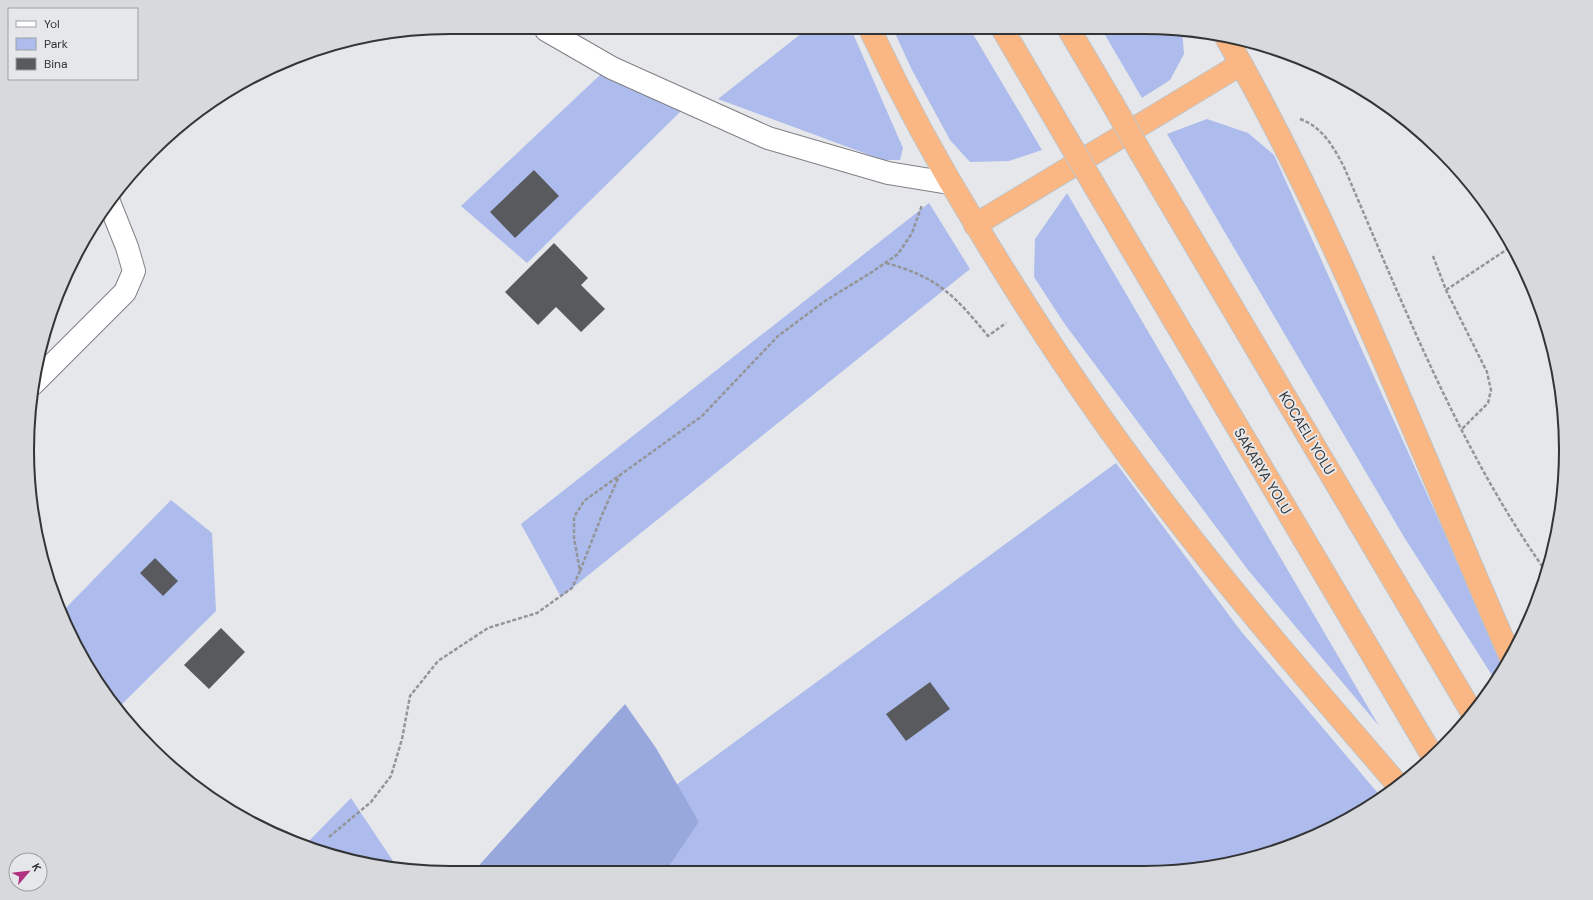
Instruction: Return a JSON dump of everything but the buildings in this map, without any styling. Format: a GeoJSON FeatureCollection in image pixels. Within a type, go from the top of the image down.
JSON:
{"type":"FeatureCollection","features":[{"type":"Feature","properties":{"kind":"highway"},"geometry":{"type":"LineString","coordinates":[[872,34],[940,182],[976,225],[1048,342],[1157,494],[1284,652],[1395,781]]}},
{"type":"Feature","properties":{"kind":"highway","name":"SAKARYA YOLU"},"geometry":{"type":"LineString","coordinates":[[1006,34],[1430,751]]}},
{"type":"Feature","properties":{"kind":"highway","name":"KOCAELİ YOLU"},"geometry":{"type":"LineString","coordinates":[[1072,34],[1469,708]]}},
{"type":"Feature","properties":{"kind":"highway"},"geometry":{"type":"LineString","coordinates":[[1229,43],[1265,108],[1335,254],[1396,388],[1507,650]]}},
{"type":"Feature","properties":{"kind":"highway"},"geometry":{"type":"LineString","coordinates":[[976,225],[1241,64]]}},
{"type":"Feature","properties":{"kind":"street"},"geometry":{"type":"LineString","coordinates":[[553,34],[612,68],[768,138],[888,174],[940,182]]}},
{"type":"Feature","properties":{"kind":"street"},"geometry":{"type":"LineString","coordinates":[[41,376],[125,292],[134,271],[127,247],[112,209]]}},
{"type":"Feature","properties":{"kind":"path"},"geometry":{"type":"LineString","coordinates":[[1265,108],[1305,121],[1322,132],[1333,147],[1344,167],[1406,313],[1462,429],[1520,535],[1542,567]]}},
{"type":"Feature","properties":{"kind":"path"},"geometry":{"type":"LineString","coordinates":[[580,571],[574,538],[574,517],[584,501],[702,416],[778,336],[825,301],[898,254],[912,233],[940,182]]}},
{"type":"Feature","properties":{"kind":"path"},"geometry":{"type":"LineString","coordinates":[[1446,290],[1507,249]]}},
{"type":"Feature","properties":{"kind":"path"},"geometry":{"type":"LineString","coordinates":[[1433,256],[1446,290],[1487,372],[1491,390],[1488,403],[1462,429]]}},
{"type":"Feature","properties":{"kind":"path"},"geometry":{"type":"LineString","coordinates":[[886,263],[911,270],[933,281],[962,303],[988,336],[1026,308]]}},
{"type":"Feature","properties":{"kind":"path"},"geometry":{"type":"LineString","coordinates":[[329,836],[371,802],[391,776],[402,740],[410,696],[438,661],[488,628],[537,613],[572,588],[620,476]]}},
{"type":"Feature","properties":{"kind":"green space"},"geometry":{"type":"Polygon","coordinates":[[[801,34],[853,34],[903,148],[900,160],[883,160],[718,99],[801,34]]]}},
{"type":"Feature","properties":{"kind":"green space"},"geometry":{"type":"Polygon","coordinates":[[[895,34],[973,34],[1042,150],[1009,161],[970,162],[950,140],[912,70],[895,34]]]}},
{"type":"Feature","properties":{"kind":"green space"},"geometry":{"type":"Polygon","coordinates":[[[1105,34],[1183,36],[1184,54],[1170,80],[1142,98],[1105,34]]]}},
{"type":"Feature","properties":{"kind":"green space"},"geometry":{"type":"Polygon","coordinates":[[[601,74],[681,111],[527,263],[461,206],[601,74]]]}},
{"type":"Feature","properties":{"kind":"green space"},"geometry":{"type":"Polygon","coordinates":[[[1207,119],[1248,133],[1274,155],[1502,660],[1492,676],[1404,537],[1167,134],[1207,119]]]}},
{"type":"Feature","properties":{"kind":"green space"},"geometry":{"type":"Polygon","coordinates":[[[1067,193],[1379,726],[1248,570],[1064,323],[1034,277],[1035,239],[1067,193]]]}},
{"type":"Feature","properties":{"kind":"green space"},"geometry":{"type":"Polygon","coordinates":[[[929,203],[970,269],[561,597],[521,524],[929,203]]]}},
{"type":"Feature","properties":{"kind":"green space"},"geometry":{"type":"Polygon","coordinates":[[[1116,463],[1240,630],[1378,793],[1327,823],[1277,844],[1224,858],[1170,865],[669,866],[699,822],[676,785],[1116,463]]]}},
{"type":"Feature","properties":{"kind":"green space"},"geometry":{"type":"Polygon","coordinates":[[[171,500],[212,533],[216,611],[121,705],[104,681],[90,658],[66,608],[171,500]]]}},
{"type":"Feature","properties":{"kind":"green space"},"geometry":{"type":"Polygon","coordinates":[[[351,798],[393,862],[342,852],[309,841],[351,798]]]}},
{"type":"Feature","properties":{"kind":"shaded area"},"geometry":{"type":"Polygon","coordinates":[[[625,704],[656,748],[699,822],[669,866],[478,866],[625,704]]]}}]}
